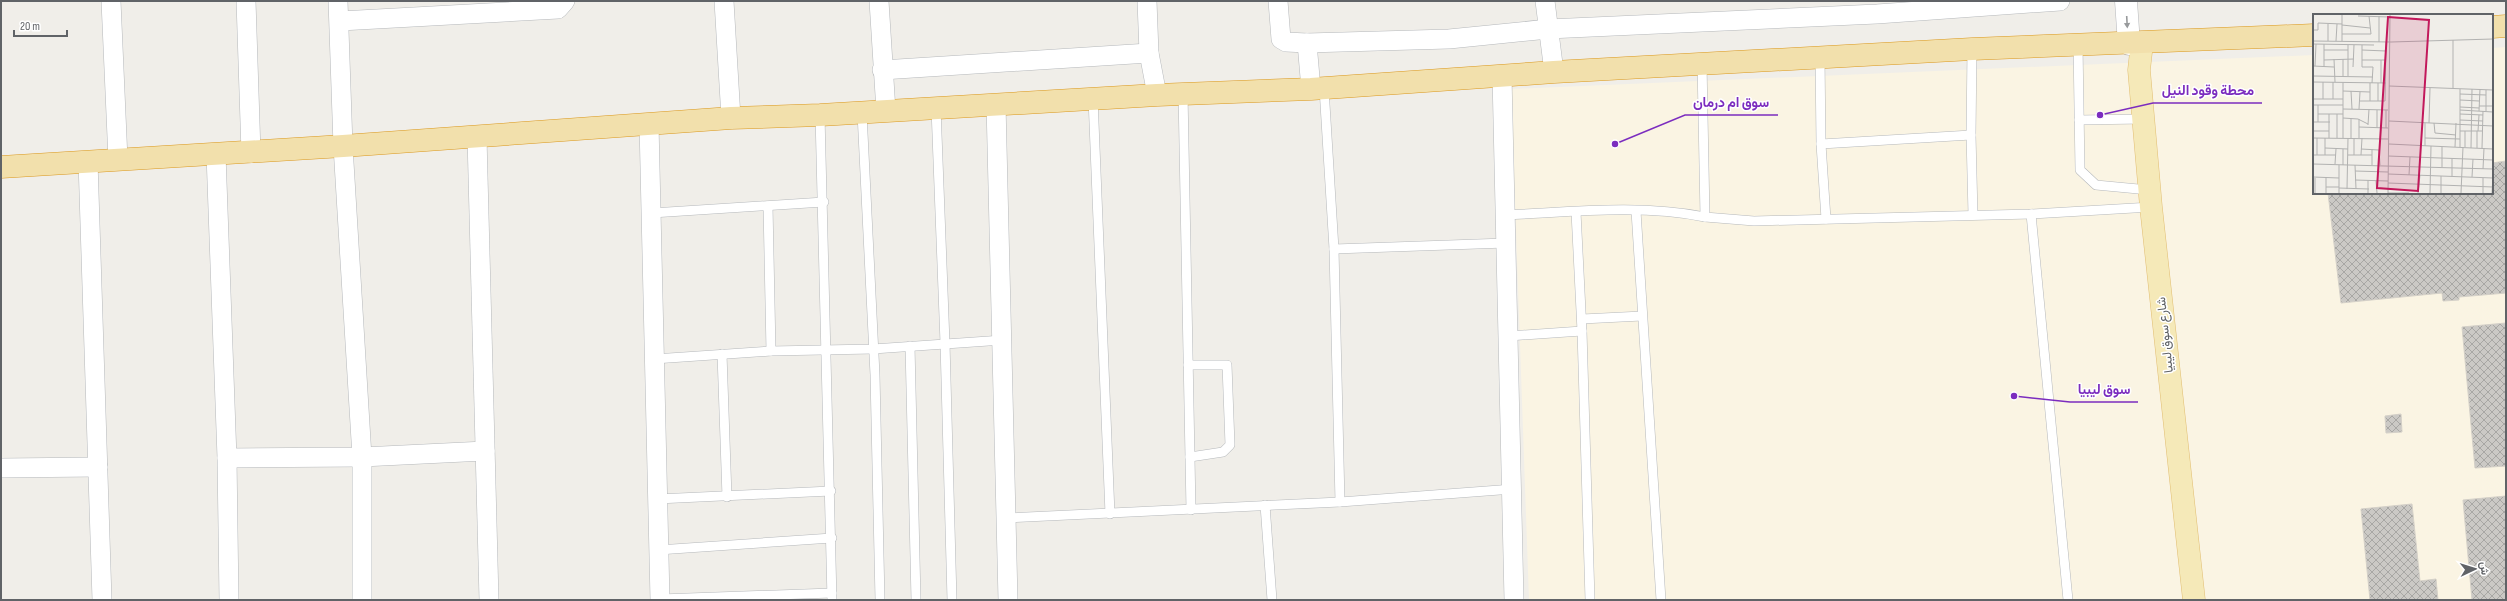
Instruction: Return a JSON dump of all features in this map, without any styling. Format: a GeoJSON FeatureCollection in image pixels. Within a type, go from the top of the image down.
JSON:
{"type":"FeatureCollection","features":[{"type":"Feature","properties":{"kind":"highway"},"geometry":{"type":"LineString","coordinates":[[2493,27],[2506,26]]}},
{"type":"Feature","properties":{"kind":"highway"},"geometry":{"type":"LineString","coordinates":[[1,167],[343,146],[731,118],[862,113],[1157,94],[1318,88],[1702,63],[1972,49],[2135,44],[2313,35]]}},
{"type":"Feature","properties":{"kind":"main road"},"geometry":{"type":"LineString","coordinates":[[2126,1],[2135,44]]}},
{"type":"Feature","properties":{"kind":"main road"},"geometry":{"type":"LineString","coordinates":[[2135,44],[2141,1]]}},
{"type":"Feature","properties":{"kind":"main road","name":"شارع سوق ليبيا"},"geometry":{"type":"LineString","coordinates":[[2135,44],[2139,70],[2150,198],[2194,600]]}},
{"type":"Feature","properties":{"kind":"street"},"geometry":{"type":"LineString","coordinates":[[111,1],[118,160]]}},
{"type":"Feature","properties":{"kind":"street"},"geometry":{"type":"LineString","coordinates":[[246,1],[251,152]]}},
{"type":"Feature","properties":{"kind":"street"},"geometry":{"type":"LineString","coordinates":[[338,1],[340,21],[343,146],[362,457],[362,600]]}},
{"type":"Feature","properties":{"kind":"street"},"geometry":{"type":"LineString","coordinates":[[340,21],[558,9],[566,1]]}},
{"type":"Feature","properties":{"kind":"street"},"geometry":{"type":"LineString","coordinates":[[724,1],[731,118]]}},
{"type":"Feature","properties":{"kind":"street"},"geometry":{"type":"LineString","coordinates":[[879,1],[882,70],[886,111]]}},
{"type":"Feature","properties":{"kind":"street"},"geometry":{"type":"LineString","coordinates":[[1147,1],[1149,53],[1157,94]]}},
{"type":"Feature","properties":{"kind":"street"},"geometry":{"type":"LineString","coordinates":[[1278,1],[1281,39],[1286,42],[1307,43],[1449,39],[1548,29],[1877,7],[2060,1]]}},
{"type":"Feature","properties":{"kind":"street"},"geometry":{"type":"LineString","coordinates":[[1545,1],[1554,72]]}},
{"type":"Feature","properties":{"kind":"street"},"geometry":{"type":"LineString","coordinates":[[1307,43],[1318,88]]}},
{"type":"Feature","properties":{"kind":"street"},"geometry":{"type":"LineString","coordinates":[[882,70],[1149,53]]}},
{"type":"Feature","properties":{"kind":"street"},"geometry":{"type":"LineString","coordinates":[[1502,76],[1513,489],[1514,600]]}},
{"type":"Feature","properties":{"kind":"street"},"geometry":{"type":"LineString","coordinates":[[996,104],[1003,340],[1008,600]]}},
{"type":"Feature","properties":{"kind":"street"},"geometry":{"type":"LineString","coordinates":[[649,124],[658,550],[657,600]]}},
{"type":"Feature","properties":{"kind":"street"},"geometry":{"type":"LineString","coordinates":[[477,137],[489,600]]}},
{"type":"Feature","properties":{"kind":"street"},"geometry":{"type":"LineString","coordinates":[[216,154],[227,458],[230,600]]}},
{"type":"Feature","properties":{"kind":"street"},"geometry":{"type":"LineString","coordinates":[[88,161],[102,600]]}},
{"type":"Feature","properties":{"kind":"street"},"geometry":{"type":"LineString","coordinates":[[227,458],[362,457],[486,451]]}},
{"type":"Feature","properties":{"kind":"street"},"geometry":{"type":"LineString","coordinates":[[1,468],[98,467]]}},
{"type":"Feature","properties":{"kind":"lane"},"geometry":{"type":"LineString","coordinates":[[2078,45],[2080,170],[2087,179],[2096,185],[2150,198]]}},
{"type":"Feature","properties":{"kind":"lane"},"geometry":{"type":"LineString","coordinates":[[1972,49],[1970,135],[1973,215]]}},
{"type":"Feature","properties":{"kind":"lane"},"geometry":{"type":"LineString","coordinates":[[1820,58],[1822,144],[1826,219]]}},
{"type":"Feature","properties":{"kind":"lane"},"geometry":{"type":"LineString","coordinates":[[1702,63],[1705,217]]}},
{"type":"Feature","properties":{"kind":"lane"},"geometry":{"type":"LineString","coordinates":[[1318,88],[1334,249],[1340,502]]}},
{"type":"Feature","properties":{"kind":"lane"},"geometry":{"type":"LineString","coordinates":[[1183,93],[1191,510]]}},
{"type":"Feature","properties":{"kind":"lane"},"geometry":{"type":"LineString","coordinates":[[1093,98],[1110,514]]}},
{"type":"Feature","properties":{"kind":"lane"},"geometry":{"type":"LineString","coordinates":[[936,108],[945,344],[952,600]]}},
{"type":"Feature","properties":{"kind":"lane"},"geometry":{"type":"LineString","coordinates":[[862,113],[873,349],[880,600]]}},
{"type":"Feature","properties":{"kind":"lane"},"geometry":{"type":"LineString","coordinates":[[657,600],[832,597],[831,491],[824,350],[824,202],[820,115]]}},
{"type":"Feature","properties":{"kind":"lane"},"geometry":{"type":"LineString","coordinates":[[2080,120],[2143,119]]}},
{"type":"Feature","properties":{"kind":"lane"},"geometry":{"type":"LineString","coordinates":[[1822,144],[1970,135]]}},
{"type":"Feature","properties":{"kind":"lane"},"geometry":{"type":"LineString","coordinates":[[1506,216],[1576,212],[1667,211],[1705,217],[1754,221],[2031,214],[2150,198]]}},
{"type":"Feature","properties":{"kind":"lane"},"geometry":{"type":"LineString","coordinates":[[652,213],[824,202]]}},
{"type":"Feature","properties":{"kind":"lane"},"geometry":{"type":"LineString","coordinates":[[768,206],[771,351]]}},
{"type":"Feature","properties":{"kind":"lane"},"geometry":{"type":"LineString","coordinates":[[1636,211],[1661,600]]}},
{"type":"Feature","properties":{"kind":"lane"},"geometry":{"type":"LineString","coordinates":[[1576,212],[1582,319],[1590,600]]}},
{"type":"Feature","properties":{"kind":"lane"},"geometry":{"type":"LineString","coordinates":[[2031,214],[2068,600]]}},
{"type":"Feature","properties":{"kind":"lane"},"geometry":{"type":"LineString","coordinates":[[1334,249],[1506,243]]}},
{"type":"Feature","properties":{"kind":"lane"},"geometry":{"type":"LineString","coordinates":[[1582,319],[1642,316]]}},
{"type":"Feature","properties":{"kind":"lane"},"geometry":{"type":"LineString","coordinates":[[1509,336],[1582,331]]}},
{"type":"Feature","properties":{"kind":"lane"},"geometry":{"type":"LineString","coordinates":[[654,359],[771,351],[873,349],[1003,340]]}},
{"type":"Feature","properties":{"kind":"lane"},"geometry":{"type":"LineString","coordinates":[[910,346],[916,600]]}},
{"type":"Feature","properties":{"kind":"lane"},"geometry":{"type":"LineString","coordinates":[[722,354],[727,497]]}},
{"type":"Feature","properties":{"kind":"lane"},"geometry":{"type":"LineString","coordinates":[[1188,365],[1227,365],[1230,445],[1223,452],[1190,457]]}},
{"type":"Feature","properties":{"kind":"lane"},"geometry":{"type":"LineString","coordinates":[[1007,518],[1340,502],[1513,489]]}},
{"type":"Feature","properties":{"kind":"lane"},"geometry":{"type":"LineString","coordinates":[[657,499],[727,497],[831,491]]}},
{"type":"Feature","properties":{"kind":"lane"},"geometry":{"type":"LineString","coordinates":[[1265,506],[1272,600]]}},
{"type":"Feature","properties":{"kind":"lane"},"geometry":{"type":"LineString","coordinates":[[658,550],[832,538]]}},
{"type":"Feature","properties":{"kind":"shaded area"},"geometry":{"type":"Polygon","coordinates":[[[2506,47],[2506,600],[1529,600],[1511,89],[2313,55],[2313,194],[2493,194],[2493,48],[2506,47]]]}},
{"type":"Feature","properties":{"kind":"building"},"geometry":{"type":"Polygon","coordinates":[[[2506,161],[2506,293],[2459,297],[2459,300],[2443,301],[2442,293],[2341,303],[2328,194],[2493,194],[2493,163],[2506,161]]]}},
{"type":"Feature","properties":{"kind":"building"},"geometry":{"type":"Polygon","coordinates":[[[2506,323],[2506,466],[2475,468],[2462,327],[2506,323]]]}},
{"type":"Feature","properties":{"kind":"building"},"geometry":{"type":"Polygon","coordinates":[[[2401,414],[2402,432],[2386,433],[2385,416],[2401,414]]]}},
{"type":"Feature","properties":{"kind":"building"},"geometry":{"type":"Polygon","coordinates":[[[2506,496],[2506,600],[2472,600],[2463,500],[2506,496]]]}},
{"type":"Feature","properties":{"kind":"building"},"geometry":{"type":"Polygon","coordinates":[[[2412,504],[2420,581],[2436,579],[2438,600],[2370,600],[2361,509],[2412,504]]]}},
{"type":"Feature","properties":{"kind":"place","name":"محطة وقود النيل"},"geometry":{"type":"Point","coordinates":[2100,115]}},
{"type":"Feature","properties":{"kind":"place","name":"سوق ام درمان"},"geometry":{"type":"Point","coordinates":[1615,144]}},
{"type":"Feature","properties":{"kind":"place","name":"سوق ليبيا"},"geometry":{"type":"Point","coordinates":[2014,396]}}]}
